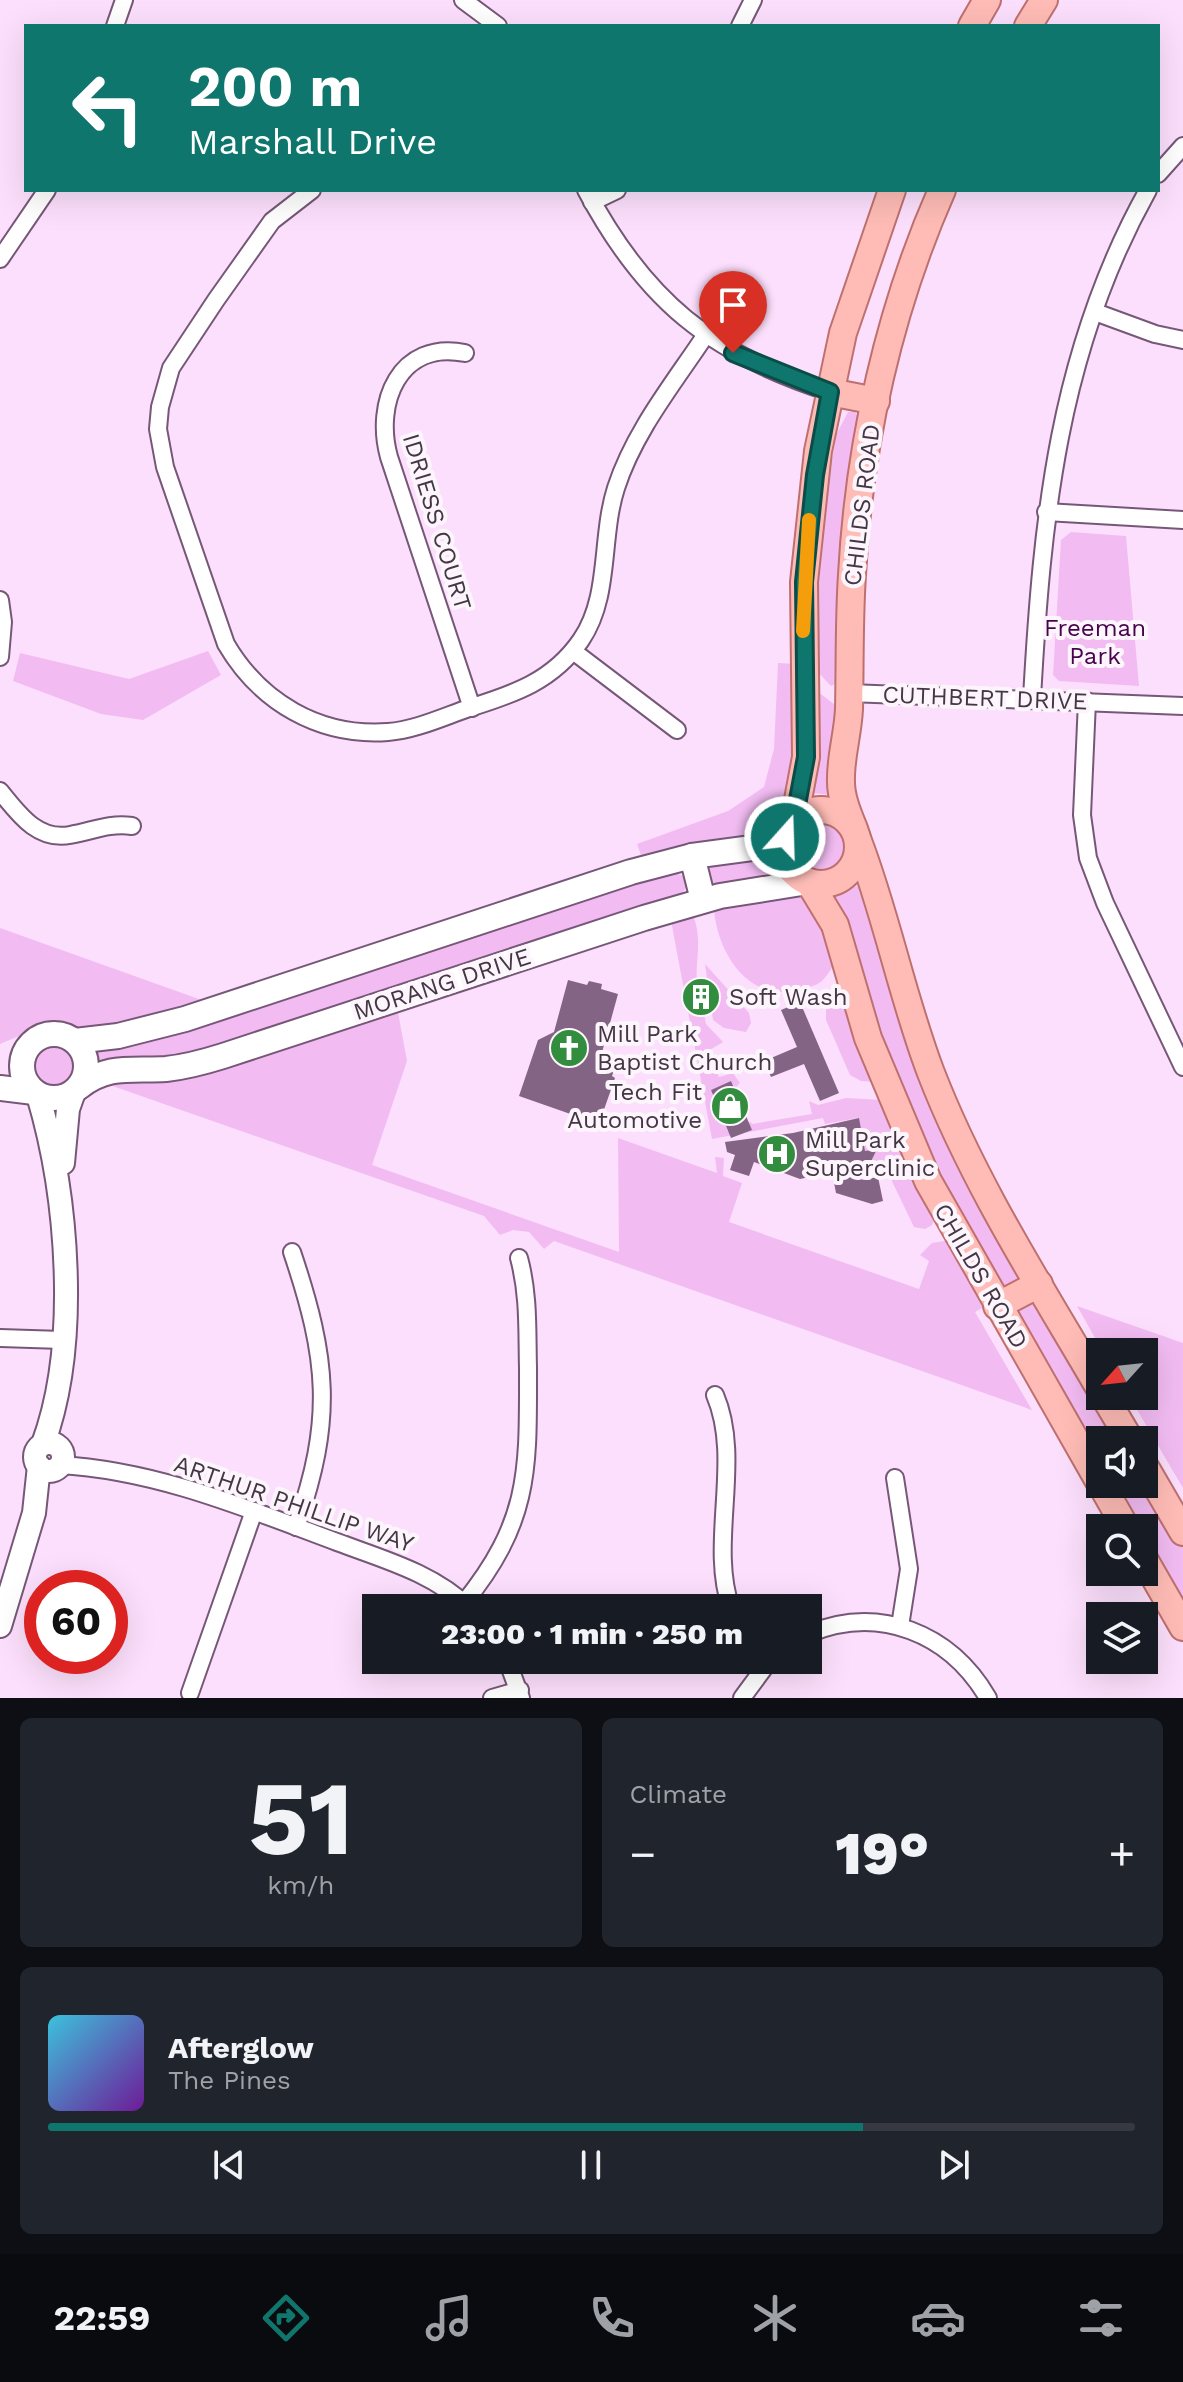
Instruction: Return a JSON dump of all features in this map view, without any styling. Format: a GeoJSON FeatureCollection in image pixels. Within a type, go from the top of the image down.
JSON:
{"type":"FeatureCollection","features":[{"type":"Feature","properties":{"kind":"main road"},"geometry":{"type":"LineString","coordinates":[[973,24],[987,0]]}},
{"type":"Feature","properties":{"kind":"main road"},"geometry":{"type":"LineString","coordinates":[[1029,24],[1044,0]]}},
{"type":"Feature","properties":{"kind":"main road","name":"CHILDS ROAD"},"geometry":{"type":"LineString","coordinates":[[792,824],[806,757],[802,661],[808,523],[831,386],[859,279],[891,192]]}},
{"type":"Feature","properties":{"kind":"main road","name":"CHILDS ROAD"},"geometry":{"type":"LineString","coordinates":[[941,192],[901,302],[877,396],[860,491],[852,574],[848,728],[841,779],[914,1025],[932,1075],[977,1173],[1086,1365]]}},
{"type":"Feature","properties":{"kind":"main road"},"geometry":{"type":"LineString","coordinates":[[831,386],[877,396]]}},
{"type":"Feature","properties":{"kind":"main road","name":"CUTHBERT DRIVE"},"geometry":{"type":"LineString","coordinates":[[802,661],[821,687],[828,691],[849,693]]}},
{"type":"Feature","properties":{"kind":"main road"},"geometry":{"type":"LineString","coordinates":[[826,810],[837,813],[856,835],[854,866],[845,876],[822,884],[809,882],[791,869],[786,859],[785,837],[792,824],[803,814],[826,810]]}},
{"type":"Feature","properties":{"kind":"main road","name":"MORANG DRIVE"},"geometry":{"type":"LineString","coordinates":[[75,1041],[118,1036],[185,1019],[631,872],[692,856],[752,848],[792,824]]}},
{"type":"Feature","properties":{"kind":"main road"},"geometry":{"type":"LineString","coordinates":[[692,856],[703,900]]}},
{"type":"Feature","properties":{"kind":"main road","name":"CHILDS ROAD"},"geometry":{"type":"LineString","coordinates":[[809,882],[835,925],[868,1038],[907,1136],[942,1208],[1086,1460]]}},
{"type":"Feature","properties":{"kind":"main road","name":"MORANG DRIVE"},"geometry":{"type":"LineString","coordinates":[[77,1089],[96,1075],[116,1068],[167,1069],[223,1056],[703,900],[809,882]]}},
{"type":"Feature","properties":{"kind":"main road"},"geometry":{"type":"LineString","coordinates":[[0,1055],[39,1037],[57,1034],[75,1041],[86,1058],[84,1078],[77,1089],[57,1099],[0,1088]]}},
{"type":"Feature","properties":{"kind":"main road"},"geometry":{"type":"LineString","coordinates":[[31,1043],[22,1059],[21,1068],[27,1085],[36,1093]]}},
{"type":"Feature","properties":{"kind":"main road"},"geometry":{"type":"LineString","coordinates":[[997,1306],[1039,1284]]}},
{"type":"Feature","properties":{"kind":"main road"},"geometry":{"type":"LineString","coordinates":[[1158,1489],[1183,1532]]}},
{"type":"Feature","properties":{"kind":"main road"},"geometry":{"type":"LineString","coordinates":[[1158,1583],[1183,1627]]}},
{"type":"Feature","properties":{"kind":"street"},"geometry":{"type":"LineString","coordinates":[[116,24],[124,0]]}},
{"type":"Feature","properties":{"kind":"street"},"geometry":{"type":"LineString","coordinates":[[741,24],[753,0]]}},
{"type":"Feature","properties":{"kind":"street"},"geometry":{"type":"LineString","coordinates":[[473,2],[496,24]]}},
{"type":"Feature","properties":{"kind":"street"},"geometry":{"type":"LineString","coordinates":[[1160,172],[1183,146]]}},
{"type":"Feature","properties":{"kind":"street"},"geometry":{"type":"LineString","coordinates":[[0,259],[46,192]]}},
{"type":"Feature","properties":{"kind":"street"},"geometry":{"type":"LineString","coordinates":[[309,192],[272,221],[171,368],[160,407],[158,429],[165,467],[226,644],[253,682],[271,698],[313,722],[372,732],[403,729],[472,708],[539,682],[560,666],[573,651],[597,608],[608,521],[626,463],[648,422],[705,336]]}},
{"type":"Feature","properties":{"kind":"street"},"geometry":{"type":"LineString","coordinates":[[1032,698],[1038,583],[1046,512],[1067,399],[1109,274],[1147,192]]}},
{"type":"Feature","properties":{"kind":"street"},"geometry":{"type":"LineString","coordinates":[[589,196],[636,269],[705,336],[752,363],[831,386]]}},
{"type":"Feature","properties":{"kind":"street"},"geometry":{"type":"LineString","coordinates":[[1095,312],[1155,334],[1183,340]]}},
{"type":"Feature","properties":{"kind":"street","name":"IDRIESS COURT"},"geometry":{"type":"LineString","coordinates":[[465,353],[434,351],[407,367],[390,391],[383,421],[389,457],[472,708]]}},
{"type":"Feature","properties":{"kind":"street"},"geometry":{"type":"LineString","coordinates":[[1046,512],[1183,520]]}},
{"type":"Feature","properties":{"kind":"street"},"geometry":{"type":"LineString","coordinates":[[0,600],[3,622],[0,657]]}},
{"type":"Feature","properties":{"kind":"street"},"geometry":{"type":"LineString","coordinates":[[573,651],[677,730]]}},
{"type":"Feature","properties":{"kind":"street","name":"CUTHBERT DRIVE"},"geometry":{"type":"LineString","coordinates":[[849,693],[1183,706]]}},
{"type":"Feature","properties":{"kind":"street"},"geometry":{"type":"LineString","coordinates":[[1087,701],[1082,815],[1088,858],[1105,903],[1183,1067]]}},
{"type":"Feature","properties":{"kind":"street"},"geometry":{"type":"LineString","coordinates":[[0,791],[26,822],[47,834],[71,835],[108,824],[132,826]]}},
{"type":"Feature","properties":{"kind":"street"},"geometry":{"type":"LineString","coordinates":[[0,1626],[53,1458],[65,1254],[61,1188],[68,1109],[77,1089]]}},
{"type":"Feature","properties":{"kind":"street"},"geometry":{"type":"LineString","coordinates":[[36,1093],[61,1188]]}},
{"type":"Feature","properties":{"kind":"street"},"geometry":{"type":"LineString","coordinates":[[292,1252],[316,1332],[324,1393],[316,1462],[296,1527]]}},
{"type":"Feature","properties":{"kind":"street"},"geometry":{"type":"LineString","coordinates":[[474,1594],[505,1544],[526,1481],[527,1295],[519,1258]]}},
{"type":"Feature","properties":{"kind":"street"},"geometry":{"type":"LineString","coordinates":[[0,1338],[62,1340]]}},
{"type":"Feature","properties":{"kind":"street"},"geometry":{"type":"LineString","coordinates":[[715,1395],[725,1429],[725,1574],[729,1594]]}},
{"type":"Feature","properties":{"kind":"street","name":"ARTHUR PHILLIP WAY"},"geometry":{"type":"LineString","coordinates":[[53,1458],[173,1485],[254,1511],[418,1573],[449,1594]]}},
{"type":"Feature","properties":{"kind":"street"},"geometry":{"type":"LineString","coordinates":[[895,1478],[909,1569],[900,1626]]}},
{"type":"Feature","properties":{"kind":"street"},"geometry":{"type":"LineString","coordinates":[[190,1693],[254,1511]]}},
{"type":"Feature","properties":{"kind":"street"},"geometry":{"type":"LineString","coordinates":[[822,1630],[855,1621],[900,1626],[925,1635],[948,1650],[971,1673],[988,1698]]}},
{"type":"Feature","properties":{"kind":"street"},"geometry":{"type":"LineString","coordinates":[[492,1698],[520,1694],[512,1674]]}},
{"type":"Feature","properties":{"kind":"street"},"geometry":{"type":"LineString","coordinates":[[742,1698],[759,1674]]}},
{"type":"Feature","properties":{"kind":"green space"},"geometry":{"type":"Polygon","coordinates":[[[848,412],[855,412],[859,419],[837,683],[831,686],[817,671],[812,577],[836,435],[848,412]]]}},
{"type":"Feature","properties":{"kind":"green space","name":"Freeman Park"},"geometry":{"type":"Polygon","coordinates":[[[1071,532],[1126,536],[1139,686],[1059,681],[1053,675],[1061,540],[1071,532]]]}},
{"type":"Feature","properties":{"kind":"green space"},"geometry":{"type":"Polygon","coordinates":[[[208,651],[221,675],[143,720],[101,714],[13,681],[20,653],[129,679],[208,651]]]}},
{"type":"Feature","properties":{"kind":"green space"},"geometry":{"type":"Polygon","coordinates":[[[778,663],[795,664],[797,729],[793,777],[779,818],[766,833],[643,861],[637,844],[728,811],[764,787],[774,749],[778,663]]]}},
{"type":"Feature","properties":{"kind":"green space"},"geometry":{"type":"Polygon","coordinates":[[[817,691],[839,708],[831,795],[812,793],[817,691]]]}},
{"type":"Feature","properties":{"kind":"green space"},"geometry":{"type":"Polygon","coordinates":[[[821,824],[837,831],[844,847],[837,863],[821,870],[805,863],[798,847],[805,831],[821,824]]]}},
{"type":"Feature","properties":{"kind":"green space"},"geometry":{"type":"Polygon","coordinates":[[[768,853],[772,873],[758,878],[717,883],[710,882],[705,872],[711,864],[768,853]]]}},
{"type":"Feature","properties":{"kind":"green space"},"geometry":{"type":"Polygon","coordinates":[[[672,872],[686,877],[688,886],[679,896],[200,1055],[97,1064],[96,1049],[585,895],[672,872]]]}},
{"type":"Feature","properties":{"kind":"green space"},"geometry":{"type":"Polygon","coordinates":[[[862,883],[1019,1274],[1018,1284],[1005,1288],[1001,1286],[919,1146],[833,898],[862,883]]]}},
{"type":"Feature","properties":{"kind":"green space"},"geometry":{"type":"Polygon","coordinates":[[[795,895],[811,901],[837,960],[824,979],[814,986],[780,992],[764,989],[750,981],[729,957],[721,942],[714,909],[795,895]]]}},
{"type":"Feature","properties":{"kind":"green space"},"geometry":{"type":"Polygon","coordinates":[[[693,915],[698,944],[698,990],[690,992],[693,1005],[702,1003],[706,1024],[723,1042],[708,1051],[719,1077],[733,1073],[740,1083],[734,1089],[731,1081],[711,1090],[728,1131],[751,1122],[812,1114],[809,1101],[818,1105],[846,1098],[883,1100],[936,1217],[932,1225],[925,1229],[914,1227],[887,1171],[877,1172],[876,1165],[870,1166],[868,1160],[872,1159],[873,1150],[865,1151],[858,1118],[825,1124],[823,1118],[712,1139],[672,926],[672,918],[693,915]]]}},
{"type":"Feature","properties":{"kind":"green space"},"geometry":{"type":"Polygon","coordinates":[[[0,928],[210,1003],[150,1021],[84,1029],[50,1023],[0,1044],[0,928]]]}},
{"type":"Feature","properties":{"kind":"green space"},"geometry":{"type":"Polygon","coordinates":[[[705,964],[749,1013],[751,1023],[746,1032],[724,1028],[713,1020],[705,964]]]}},
{"type":"Feature","properties":{"kind":"green space"},"geometry":{"type":"Polygon","coordinates":[[[843,981],[876,1082],[861,1081],[850,1075],[826,1020],[826,1006],[843,981]]]}},
{"type":"Feature","properties":{"kind":"green space"},"geometry":{"type":"Polygon","coordinates":[[[397,1007],[407,1061],[372,1165],[619,1252],[618,1138],[717,1173],[715,1157],[724,1158],[723,1176],[742,1183],[729,1222],[919,1289],[929,1261],[920,1255],[932,1243],[950,1240],[987,1305],[975,1312],[1032,1410],[554,1241],[544,1249],[529,1232],[513,1230],[500,1235],[484,1216],[104,1083],[397,1007]]]}},
{"type":"Feature","properties":{"kind":"green space"},"geometry":{"type":"Polygon","coordinates":[[[55,1044],[71,1050],[77,1066],[71,1082],[55,1088],[39,1082],[33,1066],[39,1050],[55,1044]]]}},
{"type":"Feature","properties":{"kind":"green space"},"geometry":{"type":"Polygon","coordinates":[[[1029,1301],[1039,1306],[1086,1384],[1086,1410],[1102,1410],[1112,1426],[1086,1426],[1086,1442],[1017,1316],[1017,1309],[1029,1301]]]}},
{"type":"Feature","properties":{"kind":"green space"},"geometry":{"type":"Polygon","coordinates":[[[1077,1306],[1183,1343],[1183,1488],[1158,1445],[1158,1426],[1147,1426],[1137,1410],[1158,1410],[1158,1338],[1095,1338],[1077,1306]]]}},
{"type":"Feature","properties":{"kind":"green space"},"geometry":{"type":"Polygon","coordinates":[[[1118,1498],[1154,1498],[1183,1548],[1183,1610],[1158,1567],[1158,1514],[1127,1514],[1118,1498]]]}},
{"type":"Feature","properties":{"kind":"building","name":"Mill Park Baptist Church"},"geometry":{"type":"Polygon","coordinates":[[[568,980],[587,985],[589,981],[602,984],[601,989],[618,994],[601,1056],[617,1061],[612,1076],[615,1078],[599,1124],[519,1096],[538,1040],[554,1032],[568,980]]]}},
{"type":"Feature","properties":{"kind":"building"},"geometry":{"type":"Polygon","coordinates":[[[800,1002],[839,1093],[820,1101],[804,1064],[771,1077],[764,1061],[797,1047],[781,1010],[800,1002]]]}},
{"type":"Feature","properties":{"kind":"building","name":"Tech Fit Automotive"},"geometry":{"type":"Polygon","coordinates":[[[731,1081],[752,1130],[731,1138],[711,1090],[731,1081]]]}},
{"type":"Feature","properties":{"kind":"building"},"geometry":{"type":"Polygon","coordinates":[[[859,1118],[865,1151],[877,1149],[862,1180],[878,1177],[883,1201],[872,1204],[836,1193],[832,1172],[800,1179],[754,1162],[749,1176],[730,1170],[735,1155],[727,1152],[725,1142],[793,1133],[859,1118]]]}},
{"type":"Feature","properties":{"kind":"slow traffic"},"geometry":{"type":"LineString","coordinates":[[803,631],[809,520]]}},
{"type":"Feature","properties":{"kind":"place","name":"Soft Wash"},"geometry":{"type":"Point","coordinates":[701,997]}},
{"type":"Feature","properties":{"kind":"place","name":"Mill Park Baptist Church"},"geometry":{"type":"Point","coordinates":[569,1048]}},
{"type":"Feature","properties":{"kind":"place","name":"Tech Fit Automotive"},"geometry":{"type":"Point","coordinates":[730,1106]}},
{"type":"Feature","properties":{"kind":"place","name":"Mill Park Superclinic"},"geometry":{"type":"Point","coordinates":[777,1154]}},
{"type":"Feature","properties":{"kind":"route"},"geometry":{"type":"LineString","coordinates":[[733,353],[830,392],[808,523],[804,582],[802,661],[806,757],[794,821],[785,837]]}}]}
